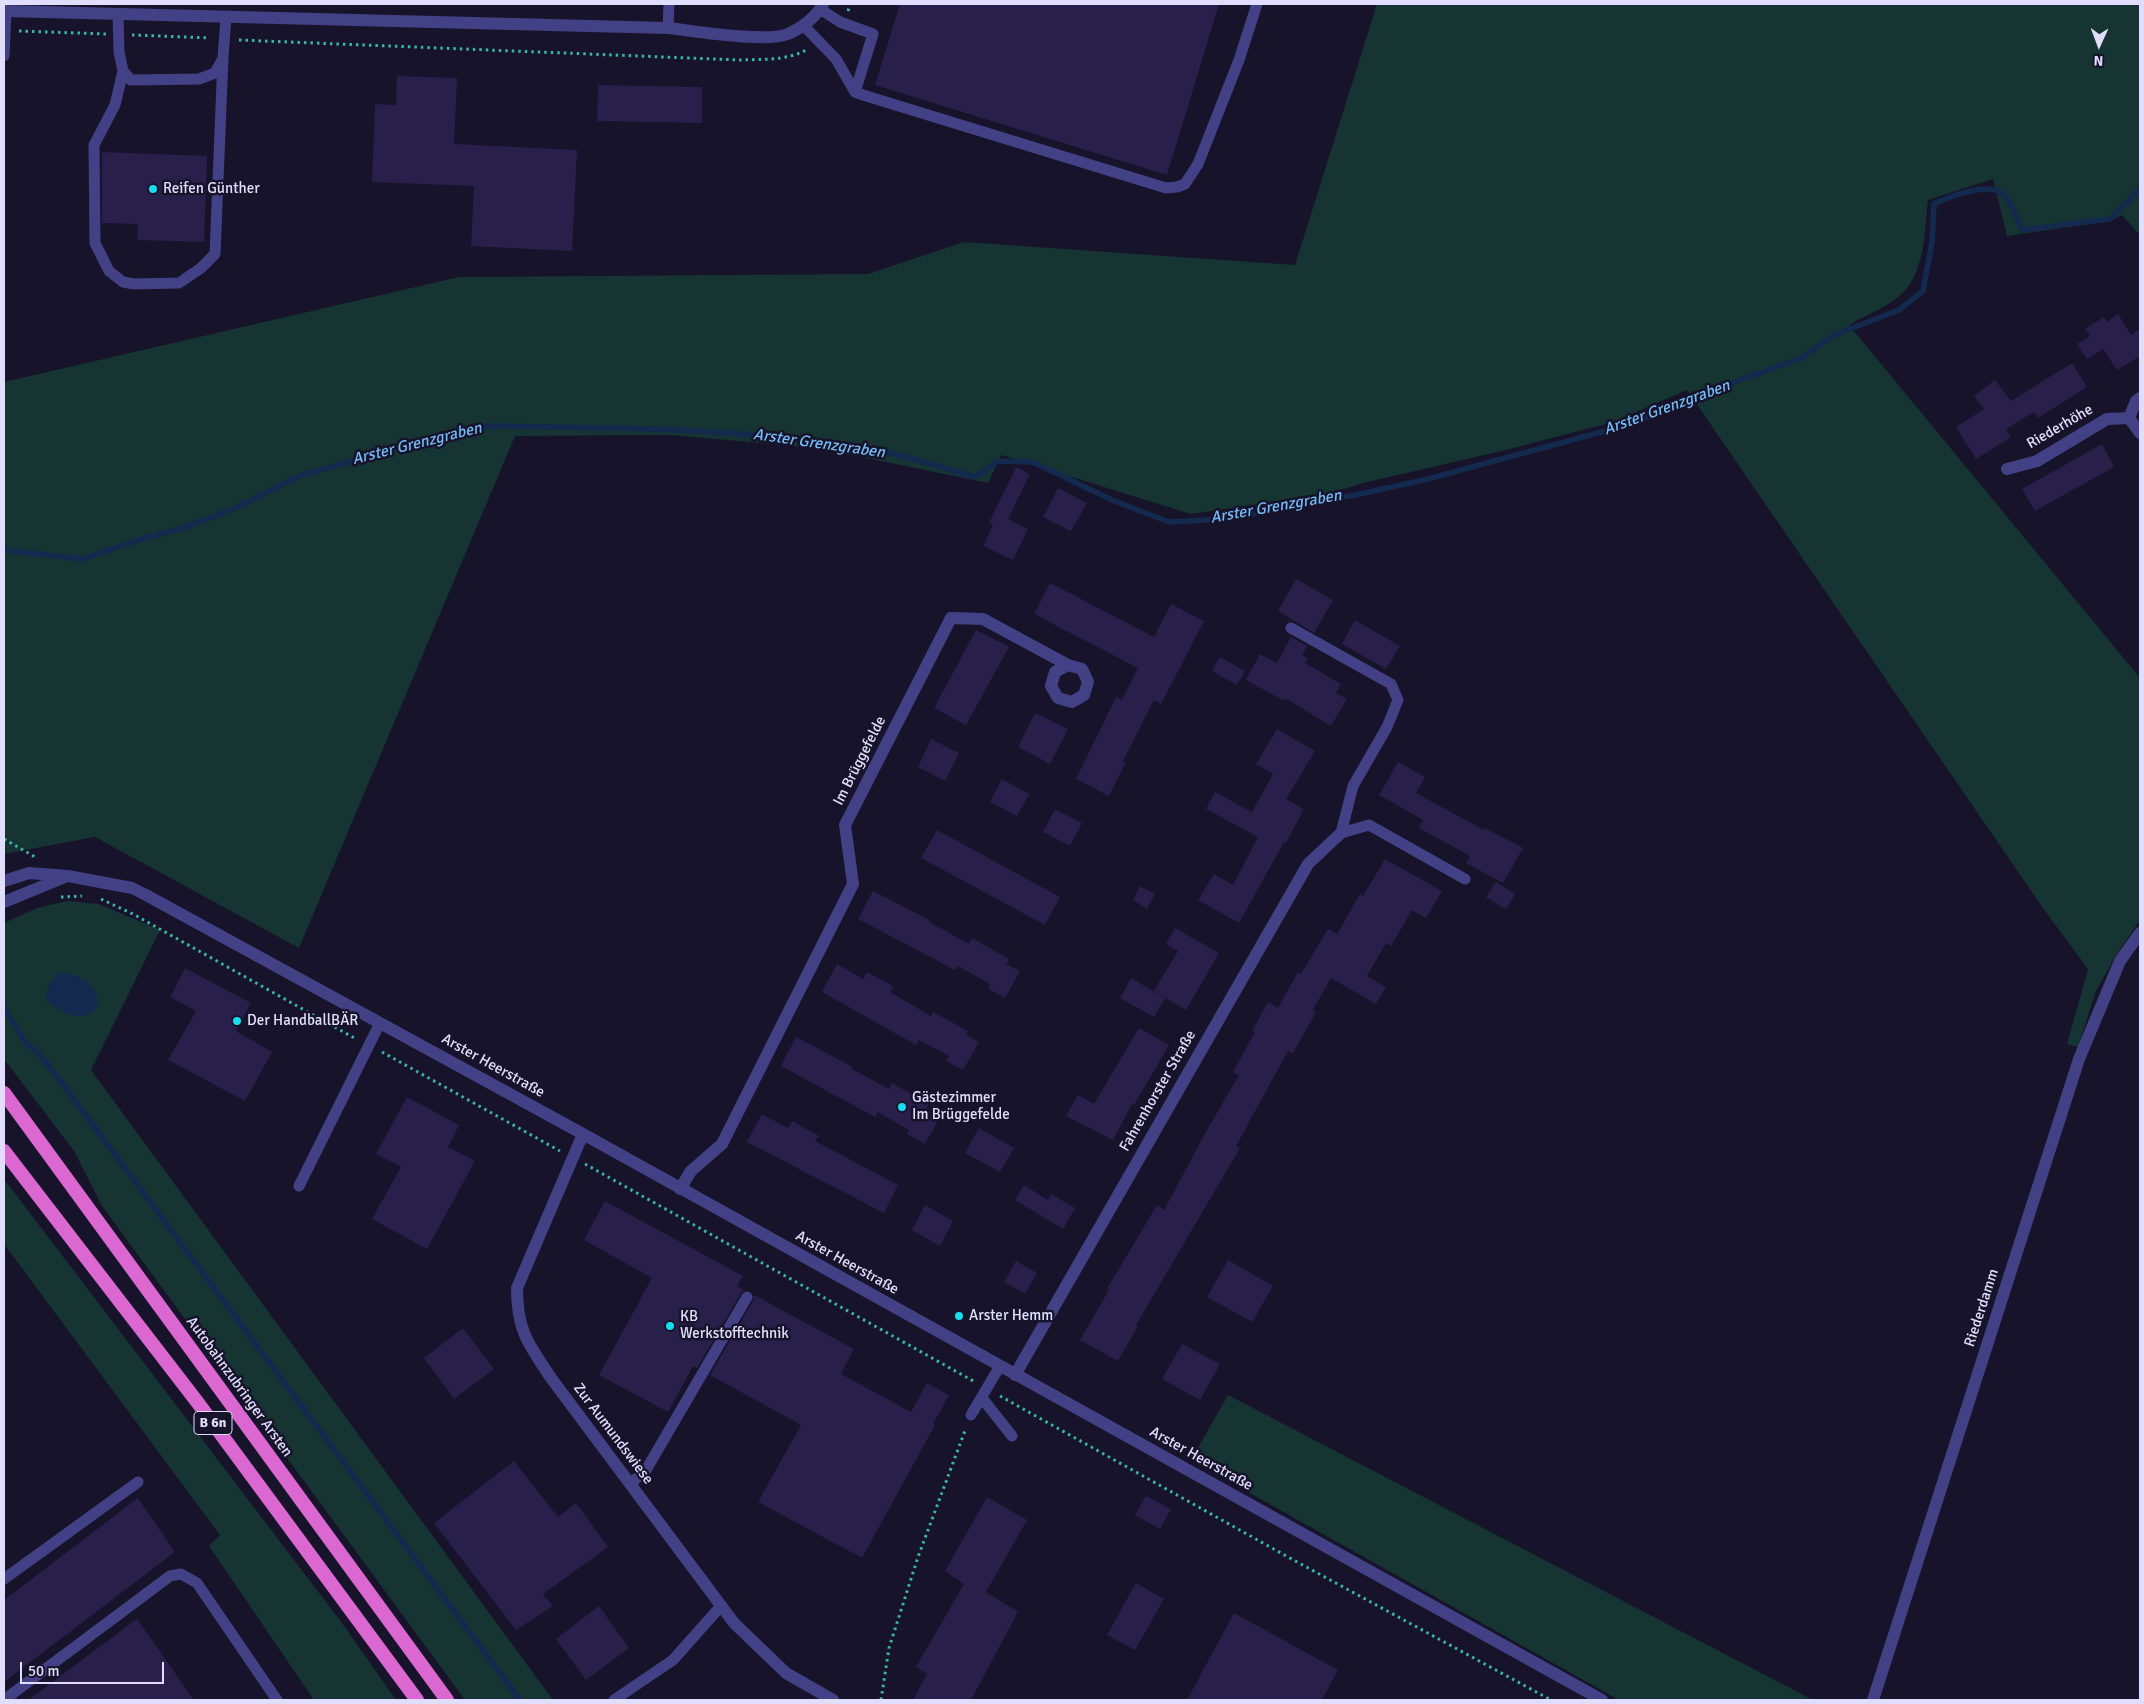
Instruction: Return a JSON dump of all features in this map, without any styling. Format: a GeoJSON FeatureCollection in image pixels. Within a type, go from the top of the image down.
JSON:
{"type":"FeatureCollection","features":[{"type":"Feature","properties":{"kind":"highway","name":"Autobahnzubringer Arsten"},"geometry":{"type":"LineString","coordinates":[[4,1093],[447,1700]]}},
{"type":"Feature","properties":{"kind":"highway","name":"B 6n"},"geometry":{"type":"LineString","coordinates":[[4,1151],[198,1403],[417,1700]]}},
{"type":"Feature","properties":{"kind":"street"},"geometry":{"type":"LineString","coordinates":[[12,9],[118,14],[668,28],[765,37],[787,34],[804,26],[821,7]]}},
{"type":"Feature","properties":{"kind":"street"},"geometry":{"type":"LineString","coordinates":[[2140,398],[2136,401],[2129,418],[2140,433]]}},
{"type":"Feature","properties":{"kind":"street","name":"Riederhöhe"},"geometry":{"type":"LineString","coordinates":[[2007,469],[2037,461],[2107,419],[2129,418]]}},
{"type":"Feature","properties":{"kind":"street","name":"Im Brüggefelde"},"geometry":{"type":"LineString","coordinates":[[680,1189],[691,1171],[722,1144],[853,884],[845,825],[951,618],[983,619],[1068,665]]}},
{"type":"Feature","properties":{"kind":"street","name":"Fahrenhorster Straße"},"geometry":{"type":"LineString","coordinates":[[1015,1375],[1308,864],[1341,833]]}},
{"type":"Feature","properties":{"kind":"street","name":"Arster Heerstraße"},"geometry":{"type":"LineString","coordinates":[[4,881],[29,873],[68,876],[132,888],[583,1134],[1602,1700]]}},
{"type":"Feature","properties":{"kind":"street"},"geometry":{"type":"LineString","coordinates":[[4,902],[68,876]]}},
{"type":"Feature","properties":{"kind":"street","name":"Riederdamm"},"geometry":{"type":"LineString","coordinates":[[1873,1700],[2080,1059],[2120,961],[2140,933]]}},
{"type":"Feature","properties":{"kind":"street","name":"Zur Aumundswiese"},"geometry":{"type":"LineString","coordinates":[[583,1134],[517,1288],[517,1310],[524,1338],[551,1378],[734,1623],[786,1673],[833,1700]]}},
{"type":"Feature","properties":{"kind":"lane"},"geometry":{"type":"LineString","coordinates":[[668,28],[669,4]]}},
{"type":"Feature","properties":{"kind":"lane"},"geometry":{"type":"LineString","coordinates":[[804,26],[836,59],[855,92],[1166,188],[1185,184],[1198,164],[1238,60],[1257,4]]}},
{"type":"Feature","properties":{"kind":"lane"},"geometry":{"type":"LineString","coordinates":[[821,7],[840,22],[873,34],[855,92]]}},
{"type":"Feature","properties":{"kind":"lane"},"geometry":{"type":"LineString","coordinates":[[4,56],[5,31],[12,9]]}},
{"type":"Feature","properties":{"kind":"lane"},"geometry":{"type":"LineString","coordinates":[[118,14],[123,72],[116,106],[94,145],[95,243],[109,271],[123,282],[134,284],[179,282],[201,268],[215,254],[223,39],[226,17]]}},
{"type":"Feature","properties":{"kind":"lane"},"geometry":{"type":"LineString","coordinates":[[123,72],[131,80],[199,79],[215,73],[223,58]]}},
{"type":"Feature","properties":{"kind":"lane"},"geometry":{"type":"LineString","coordinates":[[1291,628],[1391,684],[1398,700],[1387,727],[1353,786],[1341,833]]}},
{"type":"Feature","properties":{"kind":"lane"},"geometry":{"type":"LineString","coordinates":[[1341,833],[1368,825],[1466,879]]}},
{"type":"Feature","properties":{"kind":"lane"},"geometry":{"type":"LineString","coordinates":[[299,1186],[380,1023]]}},
{"type":"Feature","properties":{"kind":"lane"},"geometry":{"type":"LineString","coordinates":[[630,1484],[646,1470],[747,1297]]}},
{"type":"Feature","properties":{"kind":"lane"},"geometry":{"type":"LineString","coordinates":[[970,1415],[985,1394],[1000,1366]]}},
{"type":"Feature","properties":{"kind":"lane"},"geometry":{"type":"LineString","coordinates":[[985,1394],[1012,1436]]}},
{"type":"Feature","properties":{"kind":"lane"},"geometry":{"type":"LineString","coordinates":[[4,1579],[138,1482]]}},
{"type":"Feature","properties":{"kind":"lane"},"geometry":{"type":"LineString","coordinates":[[4,1700],[170,1576],[181,1574],[197,1583],[277,1700]]}},
{"type":"Feature","properties":{"kind":"lane"},"geometry":{"type":"LineString","coordinates":[[614,1700],[673,1660],[721,1606]]}},
{"type":"Feature","properties":{"kind":"path"},"geometry":{"type":"LineString","coordinates":[[840,22],[846,15],[850,4]]}},
{"type":"Feature","properties":{"kind":"path"},"geometry":{"type":"LineString","coordinates":[[5,31],[120,34],[739,60],[786,57],[800,54],[821,42]]}},
{"type":"Feature","properties":{"kind":"path"},"geometry":{"type":"LineString","coordinates":[[54,898],[71,895],[89,897]]}},
{"type":"Feature","properties":{"kind":"path"},"geometry":{"type":"LineString","coordinates":[[98,898],[133,914],[572,1157],[985,1394],[1551,1700]]}},
{"type":"Feature","properties":{"kind":"path"},"geometry":{"type":"LineString","coordinates":[[881,1700],[889,1648],[918,1557],[970,1415]]}},
{"type":"Feature","properties":{"kind":"green space"},"geometry":{"type":"Polygon","coordinates":[[[1377,4],[2140,4],[2140,235],[2122,215],[2110,221],[2007,236],[1993,179],[1928,200],[1922,253],[1914,278],[1897,298],[1886,306],[1849,325],[2140,678],[2140,920],[2116,955],[2096,991],[2078,1047],[2067,1044],[2088,969],[2045,911],[1687,390],[1613,422],[1506,450],[1363,483],[1327,494],[1191,514],[1001,455],[988,483],[818,448],[671,435],[515,436],[299,948],[95,837],[4,854],[4,382],[459,277],[868,274],[964,242],[1295,265],[1377,4]]]}},
{"type":"Feature","properties":{"kind":"green space"},"geometry":{"type":"Polygon","coordinates":[[[67,901],[99,904],[160,930],[91,1070],[553,1700],[465,1700],[102,1206],[74,1151],[4,1059],[4,923],[37,908],[67,901]]]}},
{"type":"Feature","properties":{"kind":"green space"},"geometry":{"type":"Polygon","coordinates":[[[4,1179],[342,1623],[396,1700],[314,1700],[209,1546],[220,1535],[4,1244],[4,1179]]]}},
{"type":"Feature","properties":{"kind":"green space"},"geometry":{"type":"Polygon","coordinates":[[[1228,1395],[1813,1700],[1619,1700],[1191,1460],[1228,1395]]]}},
{"type":"Feature","properties":{"kind":"water"},"geometry":{"type":"Polygon","coordinates":[[[60,972],[81,978],[90,985],[97,996],[99,1004],[93,1011],[87,1015],[74,1016],[59,1010],[46,1001],[49,985],[60,972]]]}},
{"type":"Feature","properties":{"kind":"building"},"geometry":{"type":"Polygon","coordinates":[[[900,4],[1219,4],[1167,175],[875,85],[900,4]]]}},
{"type":"Feature","properties":{"kind":"building"},"geometry":{"type":"Polygon","coordinates":[[[397,76],[457,78],[454,144],[577,150],[572,251],[471,246],[474,186],[372,182],[375,104],[396,105],[397,76]]]}},
{"type":"Feature","properties":{"kind":"building"},"geometry":{"type":"Polygon","coordinates":[[[598,85],[702,87],[702,123],[597,121],[598,85]]]}},
{"type":"Feature","properties":{"kind":"building","name":"Reifen Günther"},"geometry":{"type":"Polygon","coordinates":[[[102,152],[207,156],[204,242],[137,240],[138,224],[102,223],[102,152]]]}},
{"type":"Feature","properties":{"kind":"building"},"geometry":{"type":"Polygon","coordinates":[[[2118,314],[2131,335],[2140,329],[2140,356],[2117,370],[2103,349],[2087,359],[2077,344],[2090,336],[2085,329],[2104,317],[2107,322],[2118,314]]]}},
{"type":"Feature","properties":{"kind":"building"},"geometry":{"type":"Polygon","coordinates":[[[2072,363],[2087,387],[2038,418],[2034,412],[2006,429],[2011,437],[1976,459],[1956,427],[1984,409],[1974,396],[1995,380],[2011,401],[2072,363]]]}},
{"type":"Feature","properties":{"kind":"building"},"geometry":{"type":"Polygon","coordinates":[[[2102,444],[2114,467],[2035,511],[2022,489],[2102,444]]]}},
{"type":"Feature","properties":{"kind":"building"},"geometry":{"type":"Polygon","coordinates":[[[1016,467],[1030,474],[1008,519],[1028,529],[1013,560],[983,546],[993,525],[989,523],[1016,467]]]}},
{"type":"Feature","properties":{"kind":"building"},"geometry":{"type":"Polygon","coordinates":[[[1058,488],[1087,503],[1071,531],[1043,517],[1058,488]]]}},
{"type":"Feature","properties":{"kind":"building"},"geometry":{"type":"Polygon","coordinates":[[[1296,579],[1333,600],[1314,633],[1278,611],[1296,579]]]}},
{"type":"Feature","properties":{"kind":"building"},"geometry":{"type":"Polygon","coordinates":[[[1050,583],[1154,637],[1171,604],[1204,621],[1161,704],[1154,700],[1123,761],[1126,762],[1109,796],[1076,779],[1116,697],[1122,700],[1138,668],[1034,614],[1050,583]]]}},
{"type":"Feature","properties":{"kind":"building"},"geometry":{"type":"Polygon","coordinates":[[[1355,620],[1400,646],[1386,669],[1342,644],[1355,620]]]}},
{"type":"Feature","properties":{"kind":"building"},"geometry":{"type":"Polygon","coordinates":[[[976,630],[1009,647],[966,725],[934,708],[976,630]]]}},
{"type":"Feature","properties":{"kind":"building"},"geometry":{"type":"Polygon","coordinates":[[[1291,637],[1307,646],[1302,655],[1308,658],[1305,663],[1341,684],[1336,693],[1347,699],[1331,726],[1285,698],[1284,701],[1246,680],[1260,654],[1277,663],[1291,637]]]}},
{"type":"Feature","properties":{"kind":"building"},"geometry":{"type":"Polygon","coordinates":[[[1220,657],[1245,671],[1237,685],[1212,671],[1220,657]]]}},
{"type":"Feature","properties":{"kind":"building"},"geometry":{"type":"Polygon","coordinates":[[[1035,713],[1068,729],[1050,764],[1018,747],[1035,713]]]}},
{"type":"Feature","properties":{"kind":"building"},"geometry":{"type":"Polygon","coordinates":[[[1277,729],[1315,751],[1286,799],[1304,809],[1239,923],[1198,900],[1214,874],[1233,885],[1258,837],[1206,809],[1215,792],[1252,812],[1273,774],[1256,764],[1277,729]]]}},
{"type":"Feature","properties":{"kind":"building"},"geometry":{"type":"Polygon","coordinates":[[[931,739],[959,753],[945,781],[918,767],[931,739]]]}},
{"type":"Feature","properties":{"kind":"building"},"geometry":{"type":"Polygon","coordinates":[[[1398,762],[1425,777],[1416,793],[1484,830],[1485,828],[1523,848],[1503,883],[1466,863],[1470,856],[1419,828],[1423,820],[1379,795],[1398,762]]]}},
{"type":"Feature","properties":{"kind":"building"},"geometry":{"type":"Polygon","coordinates":[[[1002,779],[1029,794],[1017,816],[990,802],[1002,779]]]}},
{"type":"Feature","properties":{"kind":"building"},"geometry":{"type":"Polygon","coordinates":[[[1055,809],[1082,823],[1070,846],[1043,832],[1055,809]]]}},
{"type":"Feature","properties":{"kind":"building"},"geometry":{"type":"Polygon","coordinates":[[[937,830],[1060,897],[1045,925],[921,858],[937,830]]]}},
{"type":"Feature","properties":{"kind":"building"},"geometry":{"type":"Polygon","coordinates":[[[1385,859],[1442,891],[1426,918],[1412,910],[1391,946],[1386,943],[1367,976],[1386,987],[1376,1004],[1331,978],[1313,1010],[1316,1012],[1293,1053],[1288,1051],[1236,1146],[1240,1148],[1136,1325],[1138,1326],[1118,1361],[1080,1340],[1109,1290],[1107,1288],[1157,1205],[1164,1210],[1239,1075],[1233,1072],[1255,1032],[1252,1031],[1268,1002],[1278,1008],[1298,972],[1301,974],[1328,929],[1337,934],[1360,894],[1363,896],[1385,859]]]}},
{"type":"Feature","properties":{"kind":"building"},"geometry":{"type":"Polygon","coordinates":[[[1496,882],[1515,894],[1506,909],[1486,897],[1496,882]]]}},
{"type":"Feature","properties":{"kind":"building"},"geometry":{"type":"Polygon","coordinates":[[[1140,886],[1155,894],[1147,909],[1133,900],[1140,886]]]}},
{"type":"Feature","properties":{"kind":"building"},"geometry":{"type":"Polygon","coordinates":[[[873,891],[930,920],[929,922],[969,944],[972,938],[1009,959],[1006,964],[1020,971],[1005,998],[988,989],[990,984],[958,966],[955,970],[858,919],[873,891]]]}},
{"type":"Feature","properties":{"kind":"building"},"geometry":{"type":"Polygon","coordinates":[[[1175,928],[1219,953],[1186,1010],[1154,991],[1178,951],[1166,944],[1175,928]]]}},
{"type":"Feature","properties":{"kind":"building"},"geometry":{"type":"Polygon","coordinates":[[[837,964],[863,979],[867,972],[893,986],[890,992],[931,1016],[933,1012],[968,1031],[966,1035],[979,1042],[963,1070],[946,1061],[949,1056],[919,1040],[916,1045],[822,992],[837,964]]]}},
{"type":"Feature","properties":{"kind":"building"},"geometry":{"type":"Polygon","coordinates":[[[185,968],[251,1003],[236,1031],[272,1052],[245,1101],[168,1060],[196,1011],[170,997],[185,968]]]}},
{"type":"Feature","properties":{"kind":"building"},"geometry":{"type":"Polygon","coordinates":[[[1131,978],[1165,998],[1154,1017],[1120,998],[1131,978]]]}},
{"type":"Feature","properties":{"kind":"building"},"geometry":{"type":"Polygon","coordinates":[[[1139,1028],[1169,1045],[1134,1105],[1132,1104],[1113,1140],[1066,1116],[1078,1095],[1094,1104],[1139,1028]]]}},
{"type":"Feature","properties":{"kind":"building"},"geometry":{"type":"Polygon","coordinates":[[[796,1037],[853,1067],[852,1069],[889,1089],[892,1083],[929,1104],[926,1109],[940,1117],[925,1144],[907,1134],[909,1130],[878,1112],[875,1117],[781,1066],[796,1037]]]}},
{"type":"Feature","properties":{"kind":"building"},"geometry":{"type":"Polygon","coordinates":[[[407,1097],[459,1125],[448,1147],[475,1161],[427,1249],[372,1219],[401,1167],[376,1154],[407,1097]]]}},
{"type":"Feature","properties":{"kind":"building"},"geometry":{"type":"Polygon","coordinates":[[[762,1114],[788,1128],[792,1121],[819,1136],[815,1141],[898,1185],[884,1213],[747,1142],[762,1114]]]}},
{"type":"Feature","properties":{"kind":"building"},"geometry":{"type":"Polygon","coordinates":[[[979,1128],[1014,1148],[1000,1172],[965,1153],[979,1128]]]}},
{"type":"Feature","properties":{"kind":"building"},"geometry":{"type":"Polygon","coordinates":[[[1024,1185],[1048,1200],[1051,1194],[1075,1208],[1063,1229],[1015,1200],[1024,1185]]]}},
{"type":"Feature","properties":{"kind":"building","name":"KB Werkstofftechnik"},"geometry":{"type":"Polygon","coordinates":[[[605,1201],[743,1276],[737,1286],[744,1290],[697,1368],[693,1366],[668,1412],[599,1375],[652,1278],[584,1240],[605,1201]]]}},
{"type":"Feature","properties":{"kind":"building"},"geometry":{"type":"Polygon","coordinates":[[[925,1205],[953,1221],[940,1246],[912,1230],[925,1205]]]}},
{"type":"Feature","properties":{"kind":"building"},"geometry":{"type":"Polygon","coordinates":[[[1228,1260],[1273,1286],[1252,1322],[1207,1297],[1228,1260]]]}},
{"type":"Feature","properties":{"kind":"building"},"geometry":{"type":"Polygon","coordinates":[[[1016,1261],[1037,1273],[1025,1294],[1004,1282],[1016,1261]]]}},
{"type":"Feature","properties":{"kind":"building"},"geometry":{"type":"Polygon","coordinates":[[[754,1295],[854,1349],[841,1374],[911,1412],[927,1383],[949,1395],[933,1424],[935,1425],[862,1558],[758,1502],[801,1425],[710,1375],[753,1301],[754,1295]]]}},
{"type":"Feature","properties":{"kind":"building"},"geometry":{"type":"Polygon","coordinates":[[[463,1328],[494,1369],[454,1399],[424,1358],[463,1328]]]}},
{"type":"Feature","properties":{"kind":"building"},"geometry":{"type":"Polygon","coordinates":[[[1182,1344],[1220,1364],[1200,1400],[1162,1379],[1182,1344]]]}},
{"type":"Feature","properties":{"kind":"building"},"geometry":{"type":"Polygon","coordinates":[[[514,1461],[558,1517],[576,1503],[608,1547],[543,1594],[553,1606],[516,1630],[434,1523],[514,1461]]]}},
{"type":"Feature","properties":{"kind":"building"},"geometry":{"type":"Polygon","coordinates":[[[1146,1496],[1171,1509],[1160,1529],[1135,1515],[1146,1496]]]}},
{"type":"Feature","properties":{"kind":"building"},"geometry":{"type":"Polygon","coordinates":[[[987,1497],[1027,1520],[986,1592],[1018,1612],[971,1700],[913,1700],[927,1674],[916,1667],[964,1584],[945,1571],[987,1497]]]}},
{"type":"Feature","properties":{"kind":"building"},"geometry":{"type":"Polygon","coordinates":[[[138,1498],[175,1552],[4,1682],[4,1600],[138,1498]]]}},
{"type":"Feature","properties":{"kind":"building"},"geometry":{"type":"Polygon","coordinates":[[[1136,1583],[1164,1599],[1135,1650],[1107,1635],[1136,1583]]]}},
{"type":"Feature","properties":{"kind":"building"},"geometry":{"type":"Polygon","coordinates":[[[599,1606],[629,1648],[586,1680],[556,1639],[599,1606]]]}},
{"type":"Feature","properties":{"kind":"building"},"geometry":{"type":"Polygon","coordinates":[[[1234,1613],[1338,1670],[1322,1700],[1187,1700],[1234,1613]]]}},
{"type":"Feature","properties":{"kind":"building"},"geometry":{"type":"Polygon","coordinates":[[[137,1619],[194,1700],[28,1700],[137,1619]]]}},
{"type":"Feature","properties":{"kind":"waterway","name":"Arster Grenzgraben"},"geometry":{"type":"LineString","coordinates":[[4,550],[82,559],[141,539],[183,528],[233,509],[298,476],[469,429],[494,426],[683,430],[778,437],[872,449],[911,458],[975,477],[998,461],[1033,462],[1112,500],[1169,522],[1226,519],[1360,494],[1428,479],[1605,431],[1651,416],[1715,389],[1801,358],[1834,335],[1899,310],[1923,291],[1932,242],[1934,204],[1948,198],[1977,190],[1995,190],[2005,196],[2014,210],[2022,230],[2110,219],[2140,189]]}},
{"type":"Feature","properties":{"kind":"waterway"},"geometry":{"type":"LineString","coordinates":[[4,1007],[25,1042],[39,1054],[58,1078],[520,1700]]}},
{"type":"Feature","properties":{"kind":"place","name":"Reifen Günther"},"geometry":{"type":"Point","coordinates":[153,189]}},
{"type":"Feature","properties":{"kind":"place","name":"Der HandballBÄR"},"geometry":{"type":"Point","coordinates":[237,1021]}},
{"type":"Feature","properties":{"kind":"place","name":"Gästezimmer Im Brüggefelde"},"geometry":{"type":"Point","coordinates":[902,1107]}},
{"type":"Feature","properties":{"kind":"place","name":"Arster Hemm"},"geometry":{"type":"Point","coordinates":[959,1316]}},
{"type":"Feature","properties":{"kind":"place","name":"KB Werkstofftechnik"},"geometry":{"type":"Point","coordinates":[670,1326]}}]}
